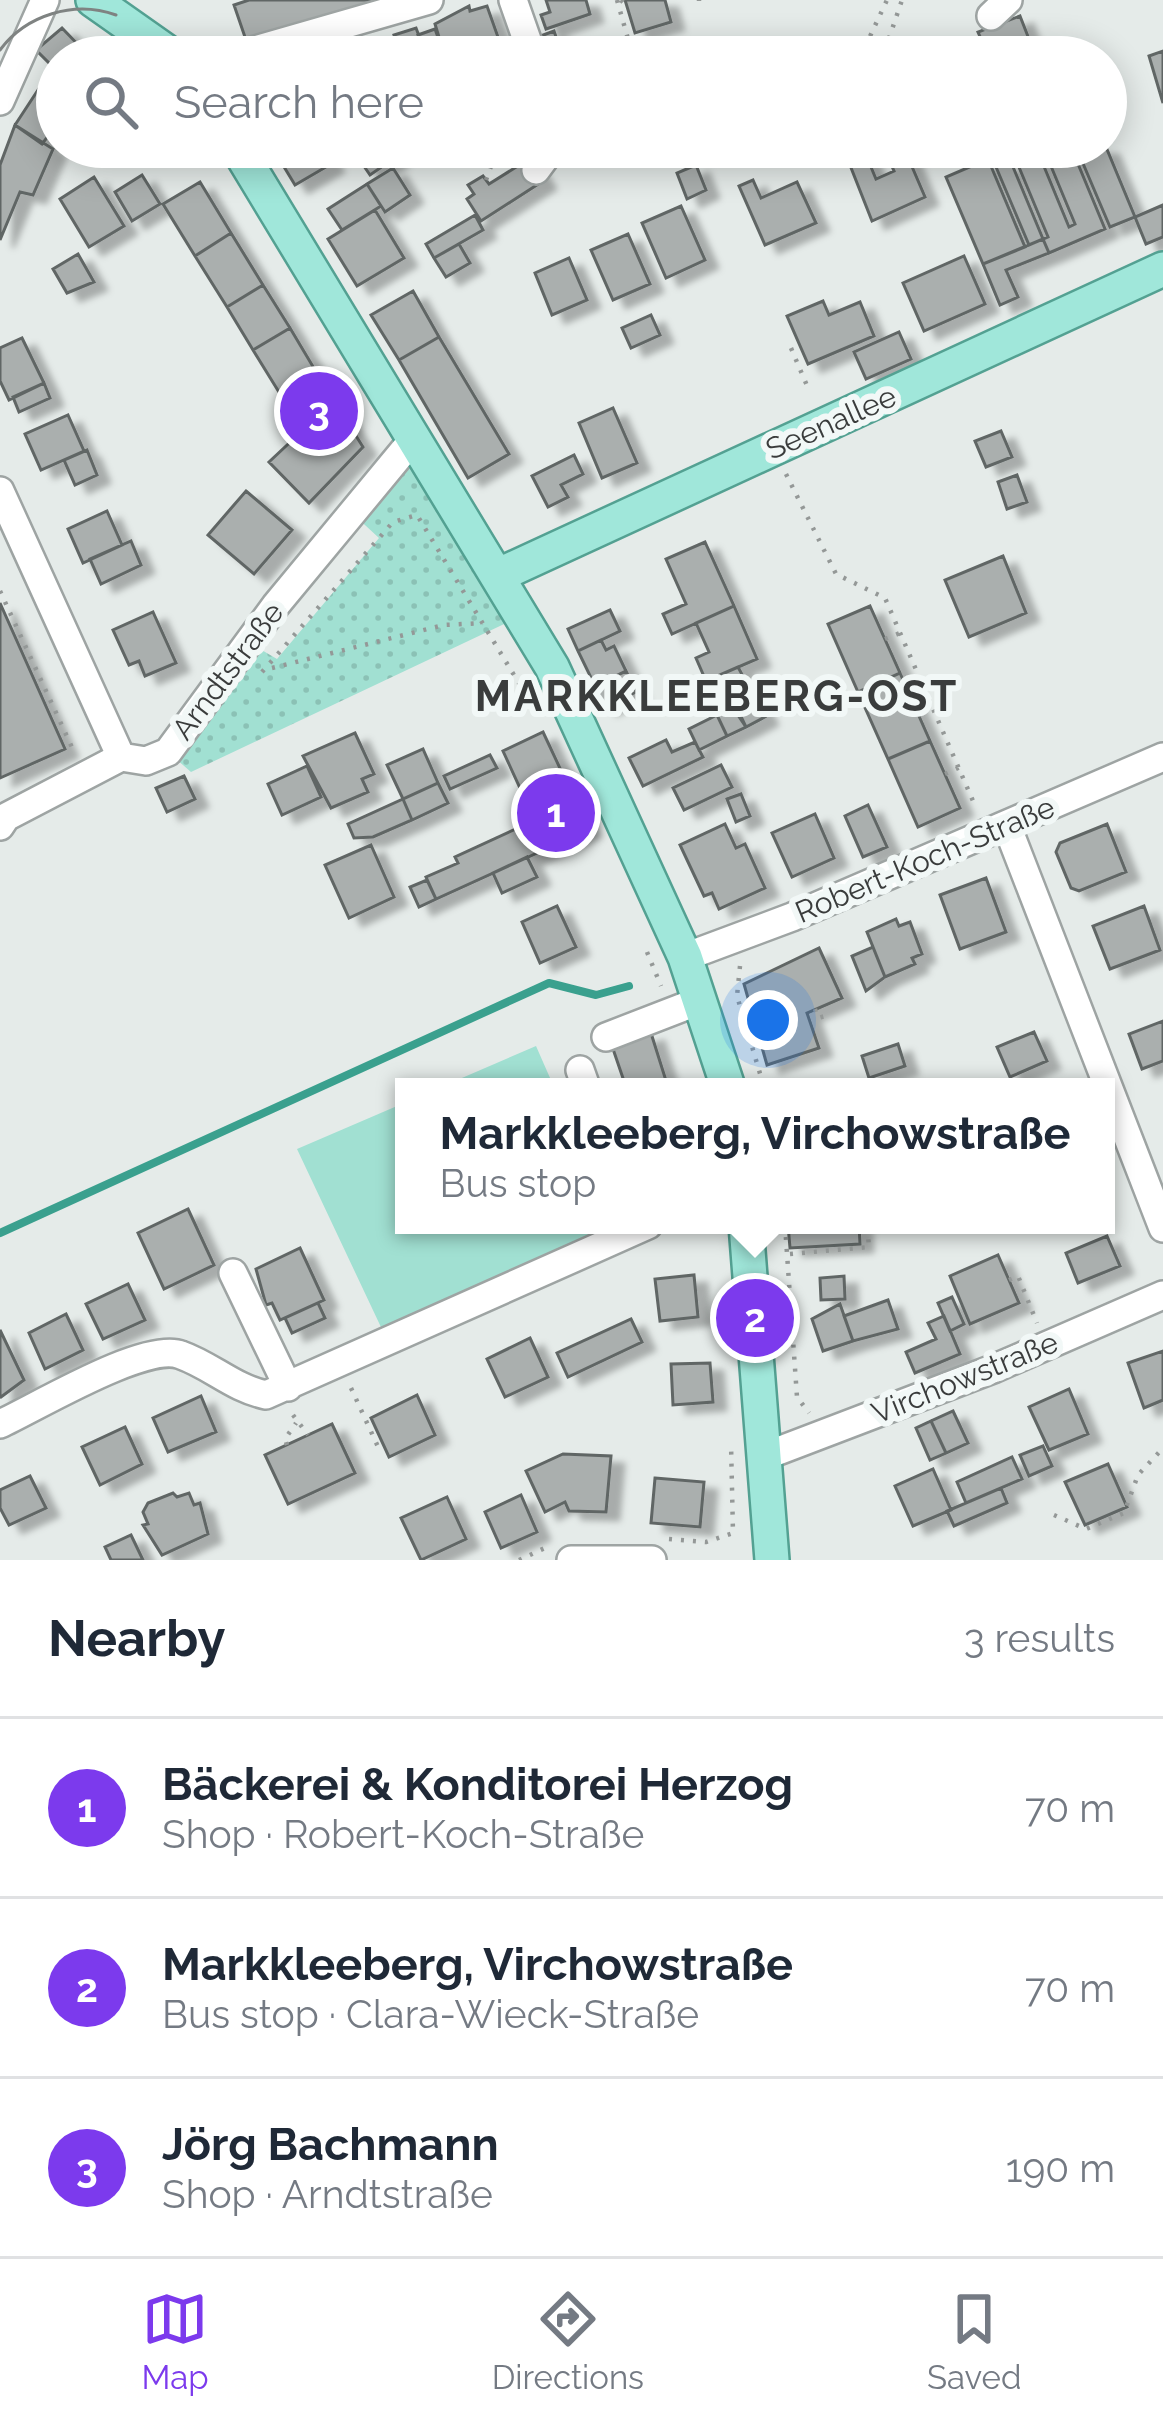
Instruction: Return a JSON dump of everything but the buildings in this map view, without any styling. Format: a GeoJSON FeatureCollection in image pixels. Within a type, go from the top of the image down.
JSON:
{"type":"FeatureCollection","features":[{"type":"Feature","properties":{"kind":"main road"},"geometry":{"type":"LineString","coordinates":[[93,0],[144,36]]}},
{"type":"Feature","properties":{"kind":"main road"},"geometry":{"type":"LineString","coordinates":[[250,168],[499,575],[576,716],[685,957],[685,1006],[723,1078]]}},
{"type":"Feature","properties":{"kind":"main road","name":"Seenallee"},"geometry":{"type":"LineString","coordinates":[[499,575],[1163,269]]}},
{"type":"Feature","properties":{"kind":"main road"},"geometry":{"type":"LineString","coordinates":[[747,1234],[772,1560]]}},
{"type":"Feature","properties":{"kind":"street"},"geometry":{"type":"LineString","coordinates":[[0,101],[45,0]]}},
{"type":"Feature","properties":{"kind":"street"},"geometry":{"type":"LineString","coordinates":[[304,36],[429,0]]}},
{"type":"Feature","properties":{"kind":"street"},"geometry":{"type":"LineString","coordinates":[[513,0],[526,36]]}},
{"type":"Feature","properties":{"kind":"street","name":"Arndtstraße"},"geometry":{"type":"LineString","coordinates":[[0,826],[6,817],[121,758],[146,761],[168,752],[276,604],[415,437]]}},
{"type":"Feature","properties":{"kind":"street"},"geometry":{"type":"LineString","coordinates":[[0,491],[121,758]]}},
{"type":"Feature","properties":{"kind":"street","name":"Robert-Koch-Straße"},"geometry":{"type":"LineString","coordinates":[[685,957],[1163,757]]}},
{"type":"Feature","properties":{"kind":"street"},"geometry":{"type":"LineString","coordinates":[[1007,826],[1105,1078]]}},
{"type":"Feature","properties":{"kind":"street"},"geometry":{"type":"LineString","coordinates":[[606,1037],[685,1006]]}},
{"type":"Feature","properties":{"kind":"street"},"geometry":{"type":"LineString","coordinates":[[1115,1104],[1163,1228]]}},
{"type":"Feature","properties":{"kind":"street"},"geometry":{"type":"LineString","coordinates":[[0,1424],[148,1354],[178,1353],[253,1392],[290,1399],[340,1364],[622,1234]]}},
{"type":"Feature","properties":{"kind":"street"},"geometry":{"type":"LineString","coordinates":[[233,1273],[290,1399]]}},
{"type":"Feature","properties":{"kind":"street","name":"Virchowstraße"},"geometry":{"type":"LineString","coordinates":[[765,1456],[993,1369],[1163,1295]]}},
{"type":"Feature","properties":{"kind":"street"},"geometry":{"type":"LineString","coordinates":[[572,1560],[652,1560]]}},
{"type":"Feature","properties":{"kind":"path"},"geometry":{"type":"LineString","coordinates":[[619,0],[627,7]]}},
{"type":"Feature","properties":{"kind":"path"},"geometry":{"type":"LineString","coordinates":[[619,0],[628,36]]}},
{"type":"Feature","properties":{"kind":"path"},"geometry":{"type":"LineString","coordinates":[[870,36],[887,0]]}},
{"type":"Feature","properties":{"kind":"path"},"geometry":{"type":"LineString","coordinates":[[890,36],[902,0]]}},
{"type":"Feature","properties":{"kind":"path"},"geometry":{"type":"LineString","coordinates":[[486,180],[490,168]]}},
{"type":"Feature","properties":{"kind":"path"},"geometry":{"type":"LineString","coordinates":[[791,348],[808,388]]}},
{"type":"Feature","properties":{"kind":"path"},"geometry":{"type":"LineString","coordinates":[[781,464],[836,574],[886,598],[979,814]]}},
{"type":"Feature","properties":{"kind":"path"},"geometry":{"type":"LineString","coordinates":[[276,659],[393,522],[417,515],[549,733]]}},
{"type":"Feature","properties":{"kind":"path"},"geometry":{"type":"LineString","coordinates":[[0,591],[86,776]]}},
{"type":"Feature","properties":{"kind":"path"},"geometry":{"type":"LineString","coordinates":[[267,669],[444,625],[482,623]]}},
{"type":"Feature","properties":{"kind":"path"},"geometry":{"type":"LineString","coordinates":[[885,639],[900,633]]}},
{"type":"Feature","properties":{"kind":"path"},"geometry":{"type":"LineString","coordinates":[[916,709],[932,702]]}},
{"type":"Feature","properties":{"kind":"path"},"geometry":{"type":"LineString","coordinates":[[945,774],[960,767]]}},
{"type":"Feature","properties":{"kind":"path"},"geometry":{"type":"LineString","coordinates":[[643,942],[685,1006]]}},
{"type":"Feature","properties":{"kind":"path"},"geometry":{"type":"LineString","coordinates":[[745,960],[735,981],[762,1078]]}},
{"type":"Feature","properties":{"kind":"path"},"geometry":{"type":"LineString","coordinates":[[815,1009],[818,1018],[825,1016]]}},
{"type":"Feature","properties":{"kind":"path"},"geometry":{"type":"LineString","coordinates":[[785,1234],[797,1397],[816,1418]]}},
{"type":"Feature","properties":{"kind":"path"},"geometry":{"type":"LineString","coordinates":[[787,1254],[869,1247],[868,1234]]}},
{"type":"Feature","properties":{"kind":"path"},"geometry":{"type":"LineString","coordinates":[[1009,1280],[1018,1276],[1039,1326],[1021,1334]]}},
{"type":"Feature","properties":{"kind":"path"},"geometry":{"type":"LineString","coordinates":[[340,1364],[379,1449]]}},
{"type":"Feature","properties":{"kind":"path"},"geometry":{"type":"LineString","coordinates":[[290,1399],[296,1423],[308,1435]]}},
{"type":"Feature","properties":{"kind":"path"},"geometry":{"type":"LineString","coordinates":[[287,1444],[285,1439],[296,1423]]}},
{"type":"Feature","properties":{"kind":"path"},"geometry":{"type":"LineString","coordinates":[[1054,1515],[1075,1528],[1107,1519],[1132,1504],[1138,1475],[1163,1448]]}},
{"type":"Feature","properties":{"kind":"green space"},"geometry":{"type":"Polygon","coordinates":[[[415,437],[523,615],[191,772],[168,752],[248,642],[277,659],[379,538],[352,513],[415,437]]]}},
{"type":"Feature","properties":{"kind":"green space"},"geometry":{"type":"Polygon","coordinates":[[[536,1046],[550,1078],[462,1078],[536,1046]]]}},
{"type":"Feature","properties":{"kind":"green space"},"geometry":{"type":"Polygon","coordinates":[[[395,1107],[395,1234],[602,1234],[607,1244],[388,1342],[297,1149],[395,1107]]]}},
{"type":"Feature","properties":{"kind":"waterway"},"geometry":{"type":"LineString","coordinates":[[0,1233],[549,983],[596,995],[629,986]]}},
{"type":"Feature","properties":{"kind":"tram line"},"geometry":{"type":"LineString","coordinates":[[0,50],[23,28],[52,14],[84,9],[116,15]]}},
{"type":"Feature","properties":{"kind":"place","name":"Jörg Bachmann"},"geometry":{"type":"Point","coordinates":[319,411]}},
{"type":"Feature","properties":{"kind":"place","name":"Bäckerei & Konditorei Herzog"},"geometry":{"type":"Point","coordinates":[556,813]}},
{"type":"Feature","properties":{"kind":"place","name":"Markkleeberg, Virchowstraße"},"geometry":{"type":"Point","coordinates":[755,1318]}},
{"type":"Feature","properties":{"kind":"district","name":"MARKKLEEBERG-OST"},"geometry":{"type":"Point","coordinates":[717,696]}}]}
